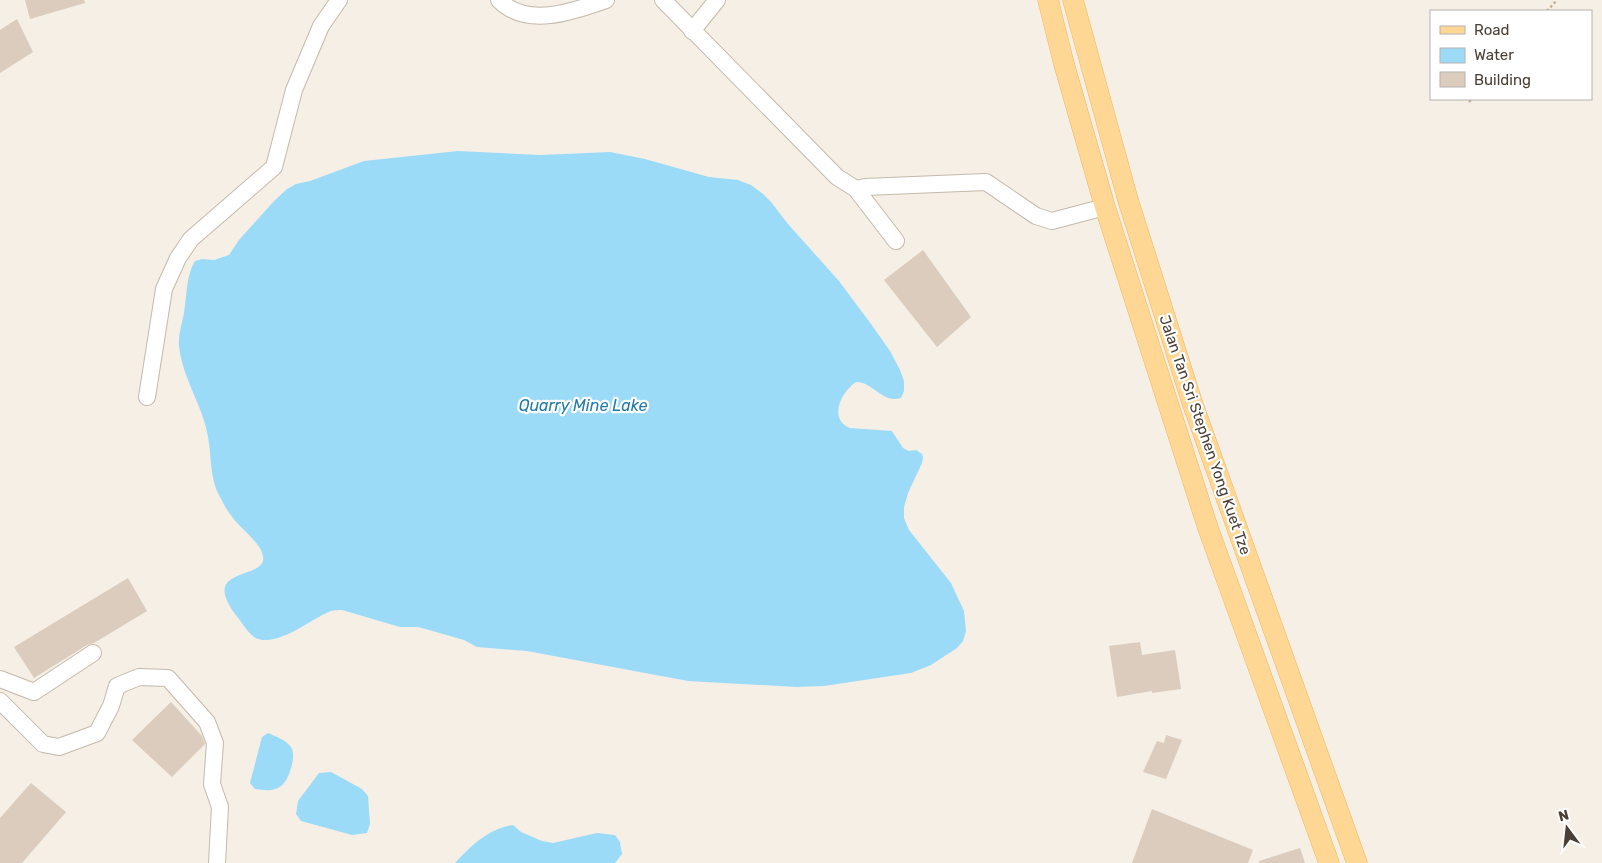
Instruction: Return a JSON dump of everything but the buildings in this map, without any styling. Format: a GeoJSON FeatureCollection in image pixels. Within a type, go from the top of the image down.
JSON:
{"type":"FeatureCollection","features":[{"type":"Feature","properties":{"kind":"main road","name":"Jalan Tan Sri Stephen Yong Kuet Tze"},"geometry":{"type":"LineString","coordinates":[[1048,0],[1064,64],[1105,207],[1208,528],[1329,863]]}},
{"type":"Feature","properties":{"kind":"main road","name":"Jalan Tan Sri Stephen Yong Kuet Tze"},"geometry":{"type":"LineString","coordinates":[[1073,0],[1128,200],[1192,402],[1357,863]]}},
{"type":"Feature","properties":{"kind":"lane"},"geometry":{"type":"LineString","coordinates":[[147,397],[164,290],[178,258],[191,239],[274,167],[297,81],[321,26],[339,0]]}},
{"type":"Feature","properties":{"kind":"lane"},"geometry":{"type":"LineString","coordinates":[[499,0],[504,5],[524,14],[543,16],[579,10],[606,0]]}},
{"type":"Feature","properties":{"kind":"lane"},"geometry":{"type":"LineString","coordinates":[[664,0],[692,31],[837,177],[856,189],[896,241]]}},
{"type":"Feature","properties":{"kind":"lane"},"geometry":{"type":"LineString","coordinates":[[692,31],[717,0]]}},
{"type":"Feature","properties":{"kind":"lane"},"geometry":{"type":"LineString","coordinates":[[856,189],[864,187],[986,182],[1036,216],[1052,221],[1105,207]]}},
{"type":"Feature","properties":{"kind":"lane"},"geometry":{"type":"LineString","coordinates":[[0,679],[34,692],[93,653]]}},
{"type":"Feature","properties":{"kind":"lane"},"geometry":{"type":"LineString","coordinates":[[0,701],[44,744],[59,747],[97,733],[111,706],[117,686],[139,677],[168,678],[207,722],[215,744],[212,784],[220,807],[217,863]]}},
{"type":"Feature","properties":{"kind":"path"},"geometry":{"type":"LineString","coordinates":[[1548,10],[1557,0]]}},
{"type":"Feature","properties":{"kind":"water","name":"Quarry Mine Lake"},"geometry":{"type":"Polygon","coordinates":[[[458,151],[541,155],[610,152],[645,159],[709,177],[738,180],[751,185],[763,194],[839,281],[890,351],[900,370],[904,381],[904,391],[901,398],[888,398],[868,385],[856,382],[846,392],[839,405],[838,412],[843,424],[850,428],[892,431],[903,448],[909,451],[916,450],[922,454],[922,463],[908,493],[904,507],[904,518],[909,530],[951,583],[964,611],[966,631],[963,641],[957,648],[931,665],[911,673],[824,686],[797,687],[688,681],[527,651],[477,647],[464,640],[429,630],[418,627],[400,627],[342,610],[331,611],[283,636],[263,640],[251,635],[235,614],[226,598],[225,588],[229,581],[256,569],[262,564],[263,556],[259,546],[229,513],[216,488],[212,472],[209,440],[201,411],[184,368],[179,346],[179,336],[192,266],[195,261],[202,259],[214,260],[229,255],[239,240],[275,200],[296,184],[310,181],[364,161],[458,151]]]}},
{"type":"Feature","properties":{"kind":"water"},"geometry":{"type":"Polygon","coordinates":[[[268,733],[291,747],[293,762],[287,779],[278,788],[268,790],[255,789],[250,783],[262,737],[268,733]]]}},
{"type":"Feature","properties":{"kind":"water"},"geometry":{"type":"Polygon","coordinates":[[[331,772],[362,789],[368,796],[370,824],[367,833],[352,835],[301,821],[296,814],[298,801],[319,773],[331,772]]]}},
{"type":"Feature","properties":{"kind":"water"},"geometry":{"type":"Polygon","coordinates":[[[513,825],[521,832],[542,841],[553,843],[597,833],[615,835],[620,842],[622,854],[615,863],[455,863],[474,844],[488,834],[513,825]]]}}]}
